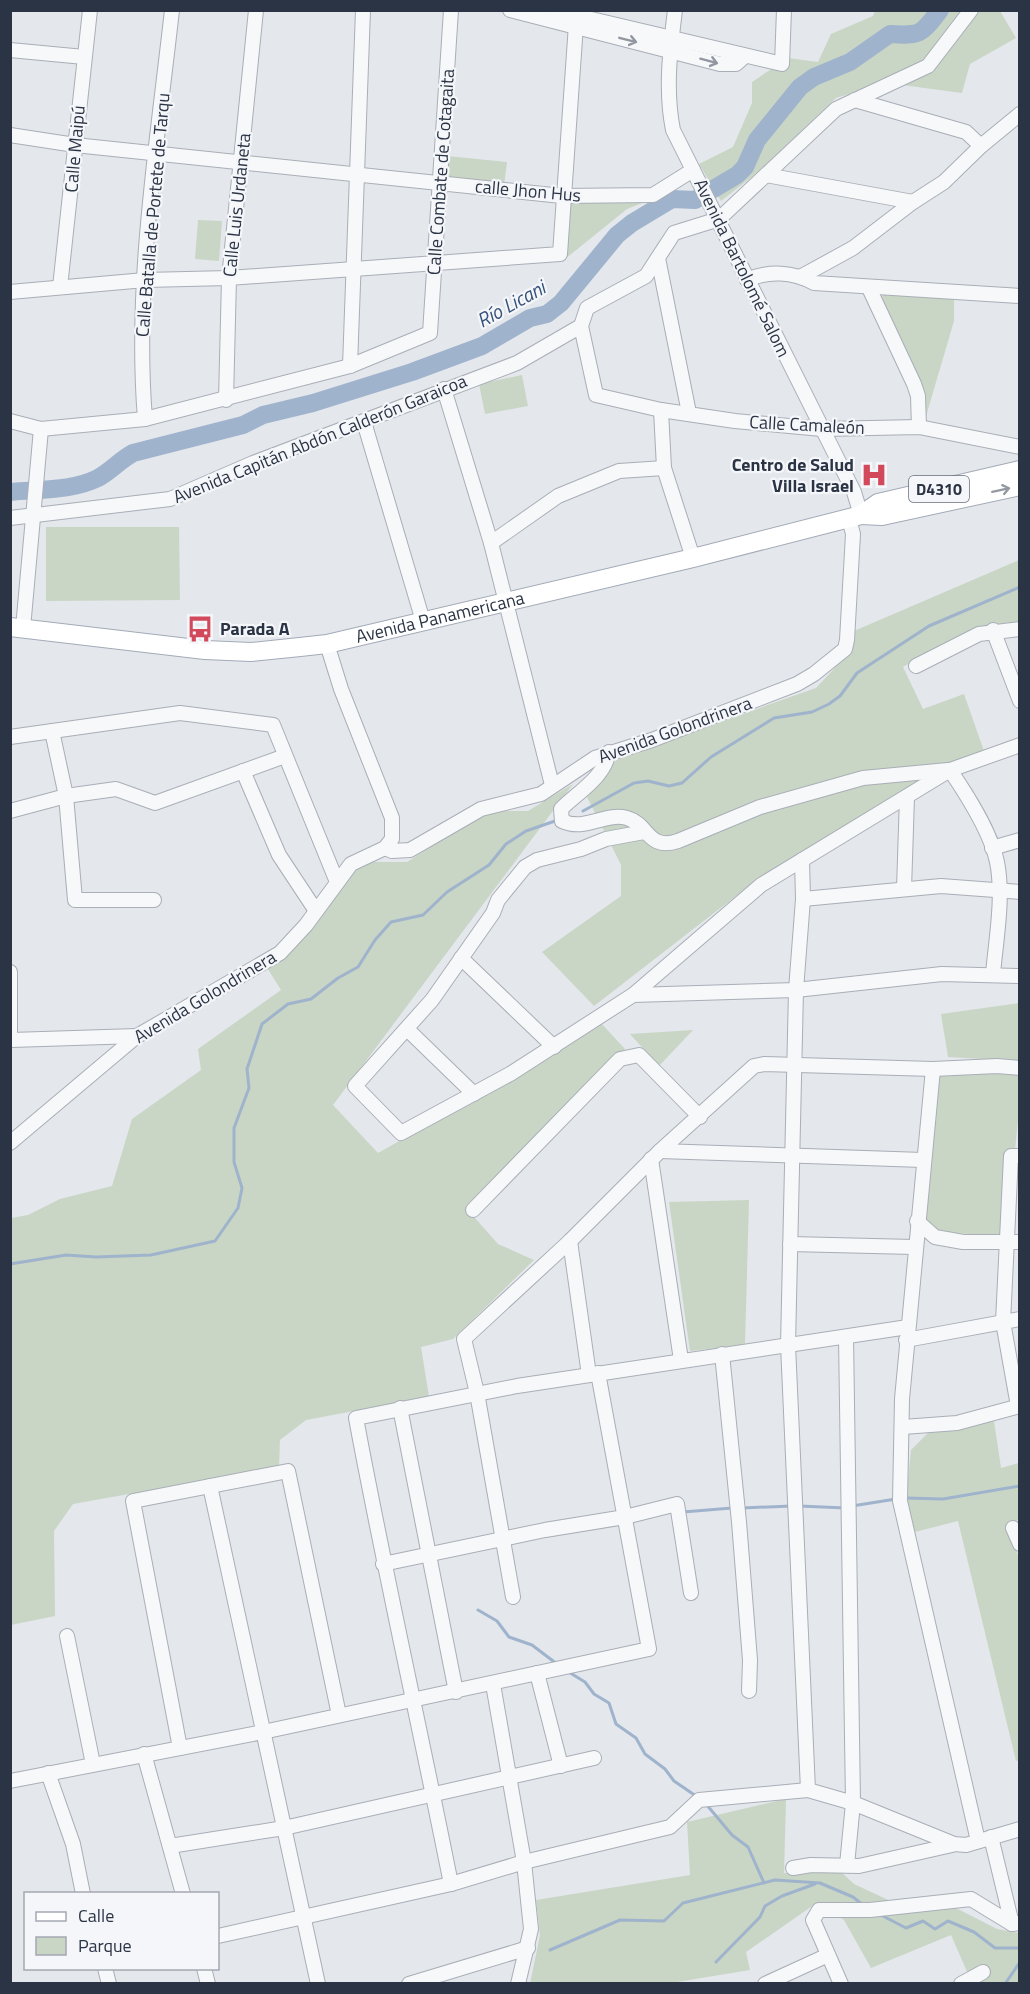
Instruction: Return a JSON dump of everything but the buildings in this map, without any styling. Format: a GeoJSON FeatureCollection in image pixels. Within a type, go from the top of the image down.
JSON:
{"type":"FeatureCollection","features":[{"type":"Feature","properties":{"kind":"main road","name":"Avenida Panamericana"},"geometry":{"type":"LineString","coordinates":[[855,517],[878,503],[1020,470]]}},
{"type":"Feature","properties":{"kind":"main road","name":"Avenida Panamericana"},"geometry":{"type":"LineString","coordinates":[[17,628],[206,650],[250,652],[327,644],[506,600],[693,558],[855,517],[882,516],[1020,486]]}},
{"type":"Feature","properties":{"kind":"street","name":"Calle Maipú"},"geometry":{"type":"LineString","coordinates":[[60,287],[90,10]]}},
{"type":"Feature","properties":{"kind":"street","name":"Calle Batalla de Portete de Tarqu"},"geometry":{"type":"LineString","coordinates":[[145,419],[142,348],[145,280],[172,10]]}},
{"type":"Feature","properties":{"kind":"street","name":"Calle Luis Urdaneta"},"geometry":{"type":"LineString","coordinates":[[226,400],[229,278],[256,10]]}},
{"type":"Feature","properties":{"kind":"street"},"geometry":{"type":"LineString","coordinates":[[10,421],[41,429],[145,419],[226,400],[350,366],[363,10]]}},
{"type":"Feature","properties":{"kind":"street","name":"Calle Combate de Cotagaita"},"geometry":{"type":"LineString","coordinates":[[350,366],[430,333],[451,10]]}},
{"type":"Feature","properties":{"kind":"street"},"geometry":{"type":"LineString","coordinates":[[510,10],[576,18]]}},
{"type":"Feature","properties":{"kind":"street"},"geometry":{"type":"LineString","coordinates":[[554,10],[671,44],[720,64],[736,64],[745,56],[782,64],[784,10]]}},
{"type":"Feature","properties":{"kind":"street","name":"Avenida Bartolomé Salom"},"geometry":{"type":"LineString","coordinates":[[675,10],[671,44],[669,107],[673,130],[854,492],[855,517],[845,649]]}},
{"type":"Feature","properties":{"kind":"street","name":"Avenida Capitán Abdón Calderón Garaicoa"},"geometry":{"type":"LineString","coordinates":[[10,518],[36,517],[170,500],[254,464],[444,389],[517,363],[581,326],[587,308],[646,276],[674,233],[718,219],[836,109],[928,66],[971,10]]}},
{"type":"Feature","properties":{"kind":"street"},"geometry":{"type":"LineString","coordinates":[[10,292],[145,280],[229,278],[435,265],[560,254],[562,196],[576,18]]}},
{"type":"Feature","properties":{"kind":"street"},"geometry":{"type":"LineString","coordinates":[[10,50],[84,57]]}},
{"type":"Feature","properties":{"kind":"street"},"geometry":{"type":"LineString","coordinates":[[855,100],[966,132],[981,146]]}},
{"type":"Feature","properties":{"kind":"street"},"geometry":{"type":"LineString","coordinates":[[802,276],[853,248],[913,202],[944,182],[981,146],[1020,114]]}},
{"type":"Feature","properties":{"kind":"street","name":"calle Jhon Hus"},"geometry":{"type":"LineString","coordinates":[[10,135],[75,145],[562,196],[653,195],[693,170]]}},
{"type":"Feature","properties":{"kind":"street"},"geometry":{"type":"LineString","coordinates":[[766,175],[913,202]]}},
{"type":"Feature","properties":{"kind":"street"},"geometry":{"type":"LineString","coordinates":[[658,258],[689,413]]}},
{"type":"Feature","properties":{"kind":"street"},"geometry":{"type":"LineString","coordinates":[[747,280],[762,273],[802,276],[814,283],[869,288],[1020,296]]}},
{"type":"Feature","properties":{"kind":"street"},"geometry":{"type":"LineString","coordinates":[[869,288],[914,384],[918,396],[919,427]]}},
{"type":"Feature","properties":{"kind":"street","name":"Calle Camaleón"},"geometry":{"type":"LineString","coordinates":[[581,326],[596,395],[661,410],[735,421],[822,429],[919,427],[1020,447]]}},
{"type":"Feature","properties":{"kind":"street"},"geometry":{"type":"LineString","coordinates":[[444,389],[491,543],[552,785]]}},
{"type":"Feature","properties":{"kind":"street"},"geometry":{"type":"LineString","coordinates":[[661,410],[664,468],[693,558]]}},
{"type":"Feature","properties":{"kind":"street"},"geometry":{"type":"LineString","coordinates":[[364,422],[423,621]]}},
{"type":"Feature","properties":{"kind":"street"},"geometry":{"type":"LineString","coordinates":[[17,628],[36,517],[41,429]]}},
{"type":"Feature","properties":{"kind":"street"},"geometry":{"type":"LineString","coordinates":[[491,543],[558,496],[619,471],[664,468]]}},
{"type":"Feature","properties":{"kind":"street"},"geometry":{"type":"LineString","coordinates":[[916,666],[979,634],[993,630],[1020,628]]}},
{"type":"Feature","properties":{"kind":"street"},"geometry":{"type":"LineString","coordinates":[[993,630],[1020,701]]}},
{"type":"Feature","properties":{"kind":"street"},"geometry":{"type":"LineString","coordinates":[[327,644],[341,689],[392,818],[392,839],[385,848]]}},
{"type":"Feature","properties":{"kind":"street","name":"Avenida Golondrinera"},"geometry":{"type":"LineString","coordinates":[[10,1143],[137,1036],[264,964],[292,941],[351,864],[385,848],[410,850],[481,809],[530,798],[595,758],[609,752],[652,740],[777,693],[814,674],[845,649]]}},
{"type":"Feature","properties":{"kind":"street"},"geometry":{"type":"LineString","coordinates":[[10,737],[180,713],[273,725],[337,882]]}},
{"type":"Feature","properties":{"kind":"street"},"geometry":{"type":"LineString","coordinates":[[52,731],[66,796],[75,900],[154,900]]}},
{"type":"Feature","properties":{"kind":"street"},"geometry":{"type":"LineString","coordinates":[[644,832],[606,839],[581,849],[537,860],[525,867],[498,900],[493,913],[407,1029],[355,1086],[401,1133],[554,1047],[633,995],[761,885],[951,770],[1020,746]]}},
{"type":"Feature","properties":{"kind":"street"},"geometry":{"type":"LineString","coordinates":[[609,752],[604,766],[589,784],[566,804],[560,815],[567,823],[582,825],[623,817],[634,821],[657,842],[671,843],[760,807],[863,778],[951,770]]}},
{"type":"Feature","properties":{"kind":"street"},"geometry":{"type":"LineString","coordinates":[[10,811],[66,796],[116,789],[155,803],[285,756]]}},
{"type":"Feature","properties":{"kind":"street"},"geometry":{"type":"LineString","coordinates":[[951,770],[968,798],[997,862],[998,891],[993,974]]}},
{"type":"Feature","properties":{"kind":"street"},"geometry":{"type":"LineString","coordinates":[[243,771],[279,855],[316,911]]}},
{"type":"Feature","properties":{"kind":"street"},"geometry":{"type":"LineString","coordinates":[[904,889],[907,797]]}},
{"type":"Feature","properties":{"kind":"street"},"geometry":{"type":"LineString","coordinates":[[992,848],[1020,840]]}},
{"type":"Feature","properties":{"kind":"street"},"geometry":{"type":"LineString","coordinates":[[802,860],[803,899],[796,990],[788,1345],[808,1790]]}},
{"type":"Feature","properties":{"kind":"street"},"geometry":{"type":"LineString","coordinates":[[803,899],[941,886],[1020,892]]}},
{"type":"Feature","properties":{"kind":"street"},"geometry":{"type":"LineString","coordinates":[[461,958],[554,1047]]}},
{"type":"Feature","properties":{"kind":"street"},"geometry":{"type":"LineString","coordinates":[[10,972],[10,1040],[137,1036]]}},
{"type":"Feature","properties":{"kind":"street"},"geometry":{"type":"LineString","coordinates":[[633,995],[796,990],[942,974],[1020,976]]}},
{"type":"Feature","properties":{"kind":"street"},"geometry":{"type":"LineString","coordinates":[[407,1029],[474,1094]]}},
{"type":"Feature","properties":{"kind":"street"},"geometry":{"type":"LineString","coordinates":[[473,1210],[620,1059],[639,1055],[700,1117]]}},
{"type":"Feature","properties":{"kind":"street"},"geometry":{"type":"LineString","coordinates":[[513,1597],[477,1394],[464,1340],[570,1241],[656,1155],[754,1066],[764,1064],[795,1067],[933,1069],[998,1066],[1020,1068]]}},
{"type":"Feature","properties":{"kind":"street"},"geometry":{"type":"LineString","coordinates":[[933,1069],[914,1247],[902,1399],[900,1501],[985,1839],[1016,1923]]}},
{"type":"Feature","properties":{"kind":"street"},"geometry":{"type":"LineString","coordinates":[[656,1155],[792,1154],[923,1160]]}},
{"type":"Feature","properties":{"kind":"street"},"geometry":{"type":"LineString","coordinates":[[656,1155],[681,1360]]}},
{"type":"Feature","properties":{"kind":"street"},"geometry":{"type":"LineString","coordinates":[[903,1427],[957,1423],[1019,1406],[1003,1322],[1013,1242],[1011,1155],[1020,1156]]}},
{"type":"Feature","properties":{"kind":"street"},"geometry":{"type":"LineString","coordinates":[[917,1221],[935,1237],[963,1242],[1013,1242]]}},
{"type":"Feature","properties":{"kind":"street"},"geometry":{"type":"LineString","coordinates":[[10,1781],[263,1732],[649,1649],[625,1517],[593,1374],[570,1241]]}},
{"type":"Feature","properties":{"kind":"street"},"geometry":{"type":"LineString","coordinates":[[790,1244],[914,1247]]}},
{"type":"Feature","properties":{"kind":"street"},"geometry":{"type":"LineString","coordinates":[[451,1884],[414,1700],[383,1564],[356,1418],[477,1394],[681,1360],[846,1337],[907,1334],[1020,1319]]}},
{"type":"Feature","properties":{"kind":"street"},"geometry":{"type":"LineString","coordinates":[[846,1337],[853,1803],[847,1865]]}},
{"type":"Feature","properties":{"kind":"street"},"geometry":{"type":"LineString","coordinates":[[722,1354],[750,1660],[748,1691]]}},
{"type":"Feature","properties":{"kind":"street"},"geometry":{"type":"LineString","coordinates":[[400,1408],[456,1692]]}},
{"type":"Feature","properties":{"kind":"street"},"geometry":{"type":"LineString","coordinates":[[180,1748],[133,1501],[288,1471],[339,1715]]}},
{"type":"Feature","properties":{"kind":"street"},"geometry":{"type":"LineString","coordinates":[[210,1486],[318,1983]]}},
{"type":"Feature","properties":{"kind":"street"},"geometry":{"type":"LineString","coordinates":[[383,1564],[625,1517],[677,1504],[691,1593]]}},
{"type":"Feature","properties":{"kind":"street"},"geometry":{"type":"LineString","coordinates":[[1013,1528],[1020,1544]]}},
{"type":"Feature","properties":{"kind":"street"},"geometry":{"type":"LineString","coordinates":[[67,1636],[93,1764]]}},
{"type":"Feature","properties":{"kind":"street"},"geometry":{"type":"LineString","coordinates":[[537,1673],[561,1766]]}},
{"type":"Feature","properties":{"kind":"street"},"geometry":{"type":"LineString","coordinates":[[493,1684],[524,1862],[531,1929],[518,1983]]}},
{"type":"Feature","properties":{"kind":"street"},"geometry":{"type":"LineString","coordinates":[[144,1754],[183,1892]]}},
{"type":"Feature","properties":{"kind":"street"},"geometry":{"type":"LineString","coordinates":[[170,1846],[284,1828],[594,1758]]}},
{"type":"Feature","properties":{"kind":"street"},"geometry":{"type":"LineString","coordinates":[[48,1773],[73,1844],[82,1892]]}},
{"type":"Feature","properties":{"kind":"street"},"geometry":{"type":"LineString","coordinates":[[219,1936],[451,1884],[524,1862],[670,1827],[699,1800],[808,1790],[853,1803],[954,1844]]}},
{"type":"Feature","properties":{"kind":"street"},"geometry":{"type":"LineString","coordinates":[[793,1868],[811,1865],[859,1866],[1020,1830]]}},
{"type":"Feature","properties":{"kind":"street"},"geometry":{"type":"LineString","coordinates":[[841,1983],[826,1956],[813,1920],[819,1910],[870,1911],[971,1899],[1016,1923]]}},
{"type":"Feature","properties":{"kind":"street"},"geometry":{"type":"LineString","coordinates":[[409,1983],[528,1948]]}},
{"type":"Feature","properties":{"kind":"street"},"geometry":{"type":"LineString","coordinates":[[765,1983],[826,1956]]}},
{"type":"Feature","properties":{"kind":"street"},"geometry":{"type":"LineString","coordinates":[[961,1983],[983,1972]]}},
{"type":"Feature","properties":{"kind":"green space"},"geometry":{"type":"Polygon","coordinates":[[[875,11],[965,11],[928,58],[873,87],[836,98],[753,176],[721,201],[699,164],[733,147],[752,103],[752,82],[788,58],[818,62],[831,34],[873,16],[875,11]]]}},
{"type":"Feature","properties":{"kind":"green space"},"geometry":{"type":"Polygon","coordinates":[[[976,11],[1000,11],[1016,38],[970,64],[962,93],[902,85],[932,71],[976,11]]]}},
{"type":"Feature","properties":{"kind":"green space"},"geometry":{"type":"Polygon","coordinates":[[[447,156],[507,162],[504,186],[445,180],[447,156]]]}},
{"type":"Feature","properties":{"kind":"green space"},"geometry":{"type":"Polygon","coordinates":[[[570,201],[647,201],[627,209],[565,259],[570,201]]]}},
{"type":"Feature","properties":{"kind":"green space"},"geometry":{"type":"Polygon","coordinates":[[[198,220],[222,221],[219,261],[195,259],[198,220]]]}},
{"type":"Feature","properties":{"kind":"green space"},"geometry":{"type":"Polygon","coordinates":[[[883,295],[954,298],[954,321],[924,423],[881,299],[883,295]]]}},
{"type":"Feature","properties":{"kind":"green space"},"geometry":{"type":"Polygon","coordinates":[[[522,375],[528,406],[485,414],[479,384],[522,375]]]}},
{"type":"Feature","properties":{"kind":"green space"},"geometry":{"type":"Polygon","coordinates":[[[46,527],[179,527],[180,600],[46,601],[46,527]]]}},
{"type":"Feature","properties":{"kind":"green space"},"geometry":{"type":"Polygon","coordinates":[[[1019,560],[1019,624],[986,629],[958,638],[903,667],[923,709],[964,694],[984,751],[952,764],[754,882],[594,1006],[542,952],[621,896],[621,865],[587,797],[618,758],[816,688],[847,655],[854,631],[1019,560]]]}},
{"type":"Feature","properties":{"kind":"green space"},"geometry":{"type":"Polygon","coordinates":[[[573,784],[333,1105],[378,1153],[522,1072],[600,1022],[625,1049],[466,1208],[498,1244],[534,1260],[453,1339],[421,1347],[429,1397],[306,1420],[280,1440],[279,1467],[73,1504],[54,1531],[55,1616],[11,1625],[11,1218],[28,1215],[60,1199],[112,1186],[132,1119],[201,1070],[198,1049],[281,990],[266,966],[354,870],[372,862],[407,862],[479,817],[498,811],[528,811],[573,784]]]}},
{"type":"Feature","properties":{"kind":"green space"},"geometry":{"type":"Polygon","coordinates":[[[1019,1003],[1019,1061],[948,1057],[941,1014],[1019,1003]]]}},
{"type":"Feature","properties":{"kind":"green space"},"geometry":{"type":"Polygon","coordinates":[[[693,1030],[659,1066],[630,1034],[693,1030]]]}},
{"type":"Feature","properties":{"kind":"green space"},"geometry":{"type":"Polygon","coordinates":[[[998,1072],[1019,1074],[1019,1111],[1015,1150],[1005,1150],[1000,1236],[938,1232],[924,1220],[939,1076],[998,1072]]]}},
{"type":"Feature","properties":{"kind":"green space"},"geometry":{"type":"Polygon","coordinates":[[[749,1200],[745,1345],[690,1351],[669,1202],[749,1200]]]}},
{"type":"Feature","properties":{"kind":"green space"},"geometry":{"type":"Polygon","coordinates":[[[994,1421],[1001,1468],[1019,1463],[1019,1520],[1007,1523],[1020,1561],[1019,1760],[1016,1761],[958,1521],[911,1533],[906,1502],[911,1450],[928,1433],[994,1421]]]}},
{"type":"Feature","properties":{"kind":"green space"},"geometry":{"type":"Polygon","coordinates":[[[786,1799],[784,1873],[839,1870],[854,1884],[912,1911],[954,1907],[997,1929],[1019,1933],[1019,1983],[972,1983],[951,1935],[871,1968],[844,1920],[818,1902],[746,1952],[750,1970],[671,1983],[530,1984],[540,1935],[536,1900],[690,1875],[687,1822],[786,1799]]]}},
{"type":"Feature","properties":{"kind":"waterway","name":"Río Licani"},"geometry":{"type":"LineString","coordinates":[[10,492],[44,490],[88,482],[103,475],[133,453],[243,425],[263,415],[313,403],[412,372],[482,346],[530,318],[547,314],[561,303],[617,235],[632,223],[672,199],[695,200],[737,175],[745,167],[757,140],[800,87],[814,77],[850,62],[890,34],[908,35],[919,32],[940,10]]}},
{"type":"Feature","properties":{"kind":"waterway"},"geometry":{"type":"LineString","coordinates":[[583,811],[634,783],[648,781],[669,786],[682,783],[711,757],[774,718],[812,712],[829,704],[840,696],[857,673],[929,626],[1020,587]]}},
{"type":"Feature","properties":{"kind":"waterway"},"geometry":{"type":"LineString","coordinates":[[10,1264],[66,1255],[96,1257],[151,1255],[215,1241],[238,1208],[242,1188],[234,1162],[234,1128],[249,1088],[247,1069],[262,1024],[288,1004],[311,999],[338,978],[358,967],[375,940],[391,922],[423,915],[447,892],[489,865],[506,844],[526,831],[555,821]]}},
{"type":"Feature","properties":{"kind":"waterway"},"geometry":{"type":"LineString","coordinates":[[905,1498],[943,1499],[1020,1486]]}},
{"type":"Feature","properties":{"kind":"waterway"},"geometry":{"type":"LineString","coordinates":[[852,1506],[896,1499]]}},
{"type":"Feature","properties":{"kind":"waterway"},"geometry":{"type":"LineString","coordinates":[[742,1508],[792,1506]]}},
{"type":"Feature","properties":{"kind":"waterway"},"geometry":{"type":"LineString","coordinates":[[799,1506],[846,1508]]}},
{"type":"Feature","properties":{"kind":"waterway"},"geometry":{"type":"LineString","coordinates":[[683,1512],[732,1508]]}},
{"type":"Feature","properties":{"kind":"waterway"},"geometry":{"type":"LineString","coordinates":[[478,1610],[497,1621],[509,1637],[532,1645],[557,1664]]}},
{"type":"Feature","properties":{"kind":"waterway"},"geometry":{"type":"LineString","coordinates":[[567,1671],[585,1682],[594,1694],[609,1703],[616,1724],[636,1738],[645,1754],[665,1769],[674,1781],[696,1796]]}},
{"type":"Feature","properties":{"kind":"waterway"},"geometry":{"type":"LineString","coordinates":[[706,1804],[732,1835],[748,1847],[764,1883]]}},
{"type":"Feature","properties":{"kind":"waterway"},"geometry":{"type":"LineString","coordinates":[[550,1950],[620,1920],[664,1921],[683,1903],[775,1880],[820,1883],[853,1897],[863,1905]]}},
{"type":"Feature","properties":{"kind":"waterway"},"geometry":{"type":"LineString","coordinates":[[716,1962],[760,1917],[765,1906],[782,1896],[815,1884]]}},
{"type":"Feature","properties":{"kind":"waterway"},"geometry":{"type":"LineString","coordinates":[[879,1914],[906,1928],[923,1921],[935,1929],[948,1921],[974,1932],[995,1948],[1020,1948]]}},
{"type":"Feature","properties":{"kind":"waterway"},"geometry":{"type":"LineString","coordinates":[[1005,1984],[1020,1962]]}},
{"type":"Feature","properties":{"kind":"place","name":"Centro de Salud Villa Israel"},"geometry":{"type":"Point","coordinates":[874,475]}},
{"type":"Feature","properties":{"kind":"place","name":"Parada A"},"geometry":{"type":"Point","coordinates":[200,629]}}]}
